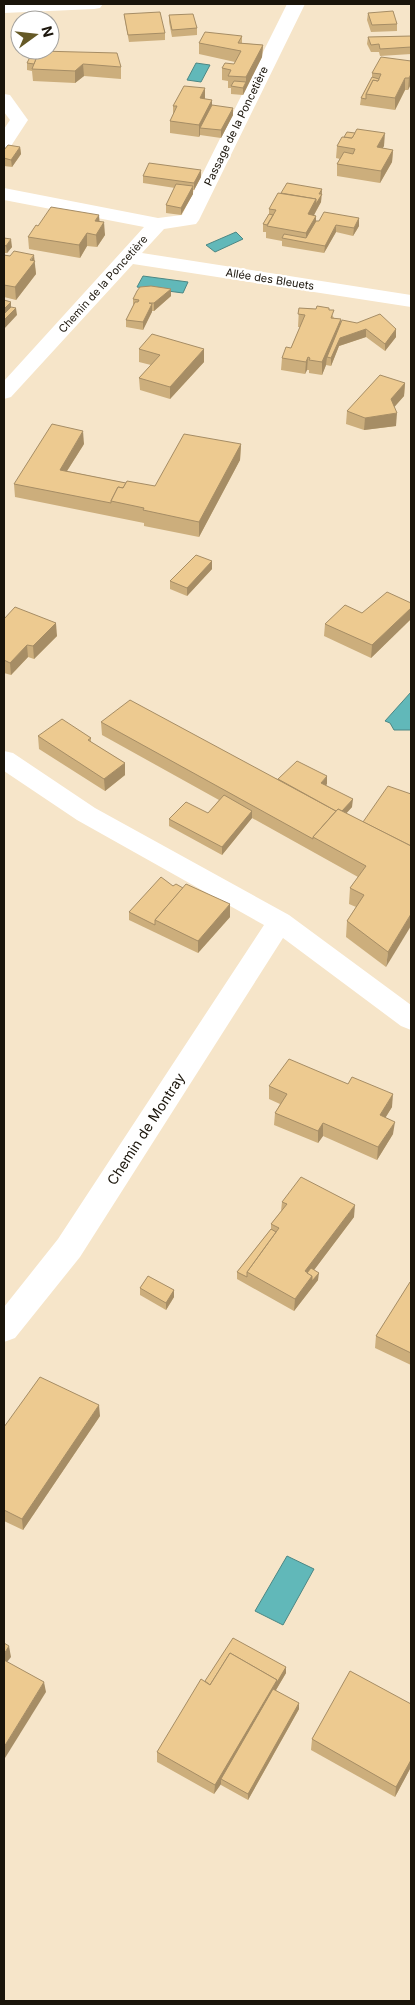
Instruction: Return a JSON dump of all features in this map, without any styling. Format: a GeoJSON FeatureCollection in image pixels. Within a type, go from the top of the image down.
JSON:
{"type":"FeatureCollection","features":[{"type":"Feature","properties":{"kind":"street"},"geometry":{"type":"LineString","coordinates":[[4,8],[94,4]]}},
{"type":"Feature","properties":{"kind":"street","name":"Passage de la Poncetière"},"geometry":{"type":"LineString","coordinates":[[158,224],[190,220],[296,4]]}},
{"type":"Feature","properties":{"kind":"street"},"geometry":{"type":"LineString","coordinates":[[4,99],[19,120],[4,142]]}},
{"type":"Feature","properties":{"kind":"street","name":"Chemin de la Poncetière"},"geometry":{"type":"LineString","coordinates":[[4,194],[158,224]]}},
{"type":"Feature","properties":{"kind":"street","name":"Chemin de la Poncetière"},"geometry":{"type":"LineString","coordinates":[[4,393],[158,224]]}},
{"type":"Feature","properties":{"kind":"street","name":"Allée des Bleuets"},"geometry":{"type":"LineString","coordinates":[[128,257],[411,301]]}},
{"type":"Feature","properties":{"kind":"street"},"geometry":{"type":"LineString","coordinates":[[4,759],[86,814],[280,922],[411,1019]]}},
{"type":"Feature","properties":{"kind":"street","name":"Chemin de Montray"},"geometry":{"type":"LineString","coordinates":[[4,1329],[69,1248],[280,922]]}},
{"type":"Feature","properties":{"kind":"water"},"geometry":{"type":"Polygon","coordinates":[[[196,63],[210,65],[201,82],[187,80],[196,63]]]}},
{"type":"Feature","properties":{"kind":"water"},"geometry":{"type":"Polygon","coordinates":[[[236,232],[243,239],[215,252],[206,245],[236,232]]]}},
{"type":"Feature","properties":{"kind":"water"},"geometry":{"type":"Polygon","coordinates":[[[143,276],[188,282],[183,293],[137,287],[143,276]]]}},
{"type":"Feature","properties":{"kind":"water"},"geometry":{"type":"Polygon","coordinates":[[[411,692],[411,730],[394,730],[390,723],[385,721],[411,692]]]}},
{"type":"Feature","properties":{"kind":"water"},"geometry":{"type":"Polygon","coordinates":[[[287,1556],[314,1569],[283,1625],[255,1611],[287,1556]]]}},
{"type":"Feature","properties":{"kind":"building"},"geometry":{"type":"Polygon","coordinates":[[[393,11],[397,24],[372,25],[368,13],[393,11]]]}},
{"type":"Feature","properties":{"kind":"building"},"geometry":{"type":"Polygon","coordinates":[[[160,12],[165,33],[128,35],[124,14],[160,12]]]}},
{"type":"Feature","properties":{"kind":"building"},"geometry":{"type":"Polygon","coordinates":[[[193,14],[197,28],[172,30],[169,15],[193,14]]]}},
{"type":"Feature","properties":{"kind":"building"},"geometry":{"type":"Polygon","coordinates":[[[205,32],[242,36],[238,43],[263,45],[246,77],[228,76],[231,70],[222,68],[225,63],[234,64],[241,51],[199,43],[205,32]]]}},
{"type":"Feature","properties":{"kind":"building"},"geometry":{"type":"Polygon","coordinates":[[[411,36],[411,47],[380,49],[379,44],[371,45],[368,37],[411,36]]]}},
{"type":"Feature","properties":{"kind":"building"},"geometry":{"type":"Polygon","coordinates":[[[60,52],[117,53],[121,67],[83,64],[75,71],[32,69],[36,60],[60,60],[60,52]]]}},
{"type":"Feature","properties":{"kind":"building"},"geometry":{"type":"Polygon","coordinates":[[[381,57],[411,61],[411,74],[409,78],[405,78],[395,98],[366,94],[373,80],[378,81],[381,74],[372,73],[381,57]]]}},
{"type":"Feature","properties":{"kind":"building"},"geometry":{"type":"Polygon","coordinates":[[[28,60],[36,60],[34,64],[27,63],[28,60]]]}},
{"type":"Feature","properties":{"kind":"building"},"geometry":{"type":"Polygon","coordinates":[[[372,77],[379,79],[378,81],[373,80],[366,94],[366,99],[361,98],[372,77]]]}},
{"type":"Feature","properties":{"kind":"building"},"geometry":{"type":"Polygon","coordinates":[[[234,81],[246,82],[243,88],[231,86],[234,81]]]}},
{"type":"Feature","properties":{"kind":"building"},"geometry":{"type":"Polygon","coordinates":[[[184,86],[205,88],[200,98],[212,100],[199,125],[170,121],[177,106],[173,106],[184,86]]]}},
{"type":"Feature","properties":{"kind":"building"},"geometry":{"type":"Polygon","coordinates":[[[212,105],[233,108],[221,130],[200,128],[212,105]]]}},
{"type":"Feature","properties":{"kind":"building"},"geometry":{"type":"Polygon","coordinates":[[[357,129],[385,133],[377,147],[393,150],[381,171],[337,164],[344,152],[353,154],[355,149],[337,146],[342,137],[352,138],[357,129]]]}},
{"type":"Feature","properties":{"kind":"building"},"geometry":{"type":"Polygon","coordinates":[[[347,132],[355,133],[352,138],[344,137],[347,132]]]}},
{"type":"Feature","properties":{"kind":"building"},"geometry":{"type":"Polygon","coordinates":[[[8,145],[20,147],[11,160],[4,158],[4,150],[8,145]]]}},
{"type":"Feature","properties":{"kind":"building"},"geometry":{"type":"Polygon","coordinates":[[[149,163],[201,170],[194,183],[143,176],[149,163]]]}},
{"type":"Feature","properties":{"kind":"building"},"geometry":{"type":"Polygon","coordinates":[[[287,183],[322,189],[319,194],[322,194],[316,204],[316,199],[281,193],[287,183]]]}},
{"type":"Feature","properties":{"kind":"building"},"geometry":{"type":"Polygon","coordinates":[[[176,184],[193,186],[181,208],[166,205],[176,184]]]}},
{"type":"Feature","properties":{"kind":"building"},"geometry":{"type":"Polygon","coordinates":[[[278,193],[316,199],[308,214],[316,216],[306,233],[267,226],[276,210],[269,209],[278,193]]]}},
{"type":"Feature","properties":{"kind":"building"},"geometry":{"type":"Polygon","coordinates":[[[51,207],[99,215],[95,221],[104,222],[96,235],[87,233],[79,245],[28,237],[51,207]]]}},
{"type":"Feature","properties":{"kind":"building"},"geometry":{"type":"Polygon","coordinates":[[[324,212],[359,218],[354,228],[336,225],[325,246],[282,238],[284,234],[306,238],[324,212]]]}},
{"type":"Feature","properties":{"kind":"building"},"geometry":{"type":"Polygon","coordinates":[[[269,214],[273,215],[267,225],[263,224],[269,214]]]}},
{"type":"Feature","properties":{"kind":"building"},"geometry":{"type":"Polygon","coordinates":[[[4,238],[11,239],[6,246],[4,245],[4,238]]]}},
{"type":"Feature","properties":{"kind":"building"},"geometry":{"type":"Polygon","coordinates":[[[14,251],[34,255],[30,260],[35,261],[15,287],[4,285],[4,255],[10,256],[14,251]]]}},
{"type":"Feature","properties":{"kind":"building"},"geometry":{"type":"Polygon","coordinates":[[[151,286],[171,289],[154,303],[149,303],[152,304],[143,322],[126,320],[135,302],[139,300],[133,299],[137,291],[140,287],[151,286]]]}},
{"type":"Feature","properties":{"kind":"building"},"geometry":{"type":"Polygon","coordinates":[[[4,300],[11,302],[4,309],[4,300]]]}},
{"type":"Feature","properties":{"kind":"building"},"geometry":{"type":"Polygon","coordinates":[[[317,306],[334,310],[331,318],[341,319],[322,362],[309,360],[310,358],[308,357],[306,362],[282,358],[286,347],[291,348],[305,315],[298,314],[299,308],[316,309],[317,306]]]}},
{"type":"Feature","properties":{"kind":"building"},"geometry":{"type":"Polygon","coordinates":[[[11,307],[16,308],[4,320],[4,314],[11,307]]]}},
{"type":"Feature","properties":{"kind":"building"},"geometry":{"type":"Polygon","coordinates":[[[380,314],[396,329],[385,344],[366,329],[340,338],[331,358],[327,357],[342,320],[357,323],[380,314]]]}},
{"type":"Feature","properties":{"kind":"building"},"geometry":{"type":"Polygon","coordinates":[[[152,334],[204,349],[170,387],[139,378],[160,355],[139,349],[152,334]]]}},
{"type":"Feature","properties":{"kind":"building"},"geometry":{"type":"Polygon","coordinates":[[[380,375],[405,383],[391,399],[397,413],[365,418],[347,411],[380,375]]]}},
{"type":"Feature","properties":{"kind":"building"},"geometry":{"type":"Polygon","coordinates":[[[52,424],[83,431],[60,470],[126,483],[123,488],[118,487],[111,503],[14,484],[52,424]]]}},
{"type":"Feature","properties":{"kind":"building"},"geometry":{"type":"Polygon","coordinates":[[[184,434],[241,444],[199,522],[111,501],[118,487],[123,488],[127,481],[155,486],[184,434]]]}},
{"type":"Feature","properties":{"kind":"building"},"geometry":{"type":"Polygon","coordinates":[[[196,555],[212,561],[187,588],[170,581],[196,555]]]}},
{"type":"Feature","properties":{"kind":"building"},"geometry":{"type":"Polygon","coordinates":[[[387,592],[411,603],[411,608],[372,645],[325,624],[345,605],[362,613],[387,592]]]}},
{"type":"Feature","properties":{"kind":"building"},"geometry":{"type":"Polygon","coordinates":[[[15,607],[56,623],[33,646],[27,645],[10,663],[4,660],[4,619],[15,607]]]}},
{"type":"Feature","properties":{"kind":"building"},"geometry":{"type":"Polygon","coordinates":[[[130,700],[336,811],[313,839],[101,722],[130,700]]]}},
{"type":"Feature","properties":{"kind":"building"},"geometry":{"type":"Polygon","coordinates":[[[62,719],[91,738],[88,740],[125,763],[104,779],[38,736],[62,719]]]}},
{"type":"Feature","properties":{"kind":"building"},"geometry":{"type":"Polygon","coordinates":[[[297,761],[327,776],[321,783],[353,799],[342,811],[338,809],[336,811],[278,779],[297,761]]]}},
{"type":"Feature","properties":{"kind":"building"},"geometry":{"type":"Polygon","coordinates":[[[388,786],[411,794],[411,846],[363,822],[388,786]]]}},
{"type":"Feature","properties":{"kind":"building"},"geometry":{"type":"Polygon","coordinates":[[[224,795],[252,811],[222,847],[169,819],[186,802],[208,813],[224,795]]]}},
{"type":"Feature","properties":{"kind":"building"},"geometry":{"type":"Polygon","coordinates":[[[338,809],[411,846],[411,914],[388,952],[347,921],[364,895],[350,888],[366,866],[313,837],[338,809]]]}},
{"type":"Feature","properties":{"kind":"building"},"geometry":{"type":"Polygon","coordinates":[[[161,877],[173,886],[176,884],[183,888],[155,920],[155,925],[129,912],[161,877]]]}},
{"type":"Feature","properties":{"kind":"building"},"geometry":{"type":"Polygon","coordinates":[[[186,884],[230,904],[198,941],[155,920],[186,884]]]}},
{"type":"Feature","properties":{"kind":"building"},"geometry":{"type":"Polygon","coordinates":[[[289,1059],[348,1084],[352,1077],[393,1094],[380,1115],[395,1122],[378,1147],[323,1123],[318,1131],[275,1113],[287,1094],[269,1086],[289,1059]]]}},
{"type":"Feature","properties":{"kind":"building"},"geometry":{"type":"Polygon","coordinates":[[[301,1177],[355,1205],[305,1271],[312,1276],[295,1299],[247,1272],[279,1228],[271,1224],[287,1204],[282,1202],[301,1177]]]}},
{"type":"Feature","properties":{"kind":"building"},"geometry":{"type":"Polygon","coordinates":[[[271,1229],[276,1232],[247,1272],[247,1277],[237,1272],[271,1229]]]}},
{"type":"Feature","properties":{"kind":"building"},"geometry":{"type":"Polygon","coordinates":[[[311,1268],[319,1273],[312,1281],[312,1276],[307,1273],[311,1268]]]}},
{"type":"Feature","properties":{"kind":"building"},"geometry":{"type":"Polygon","coordinates":[[[148,1276],[174,1290],[166,1303],[140,1288],[148,1276]]]}},
{"type":"Feature","properties":{"kind":"building"},"geometry":{"type":"Polygon","coordinates":[[[411,1282],[411,1353],[376,1336],[411,1282]]]}},
{"type":"Feature","properties":{"kind":"building"},"geometry":{"type":"Polygon","coordinates":[[[40,1377],[99,1405],[22,1519],[4,1510],[4,1427],[40,1377]]]}},
{"type":"Feature","properties":{"kind":"building"},"geometry":{"type":"Polygon","coordinates":[[[233,1638],[286,1667],[276,1684],[277,1680],[230,1653],[210,1685],[205,1681],[233,1638]]]}},
{"type":"Feature","properties":{"kind":"building"},"geometry":{"type":"Polygon","coordinates":[[[4,1643],[9,1646],[4,1654],[4,1643]]]}},
{"type":"Feature","properties":{"kind":"building"},"geometry":{"type":"Polygon","coordinates":[[[230,1653],[277,1680],[215,1785],[157,1752],[201,1679],[210,1685],[230,1653]]]}},
{"type":"Feature","properties":{"kind":"building"},"geometry":{"type":"Polygon","coordinates":[[[4,1660],[44,1682],[4,1747],[4,1660]]]}},
{"type":"Feature","properties":{"kind":"building"},"geometry":{"type":"Polygon","coordinates":[[[350,1671],[411,1704],[411,1760],[396,1787],[312,1739],[350,1671]]]}},
{"type":"Feature","properties":{"kind":"building"},"geometry":{"type":"Polygon","coordinates":[[[273,1689],[299,1703],[248,1794],[221,1779],[273,1689]]]}}]}
